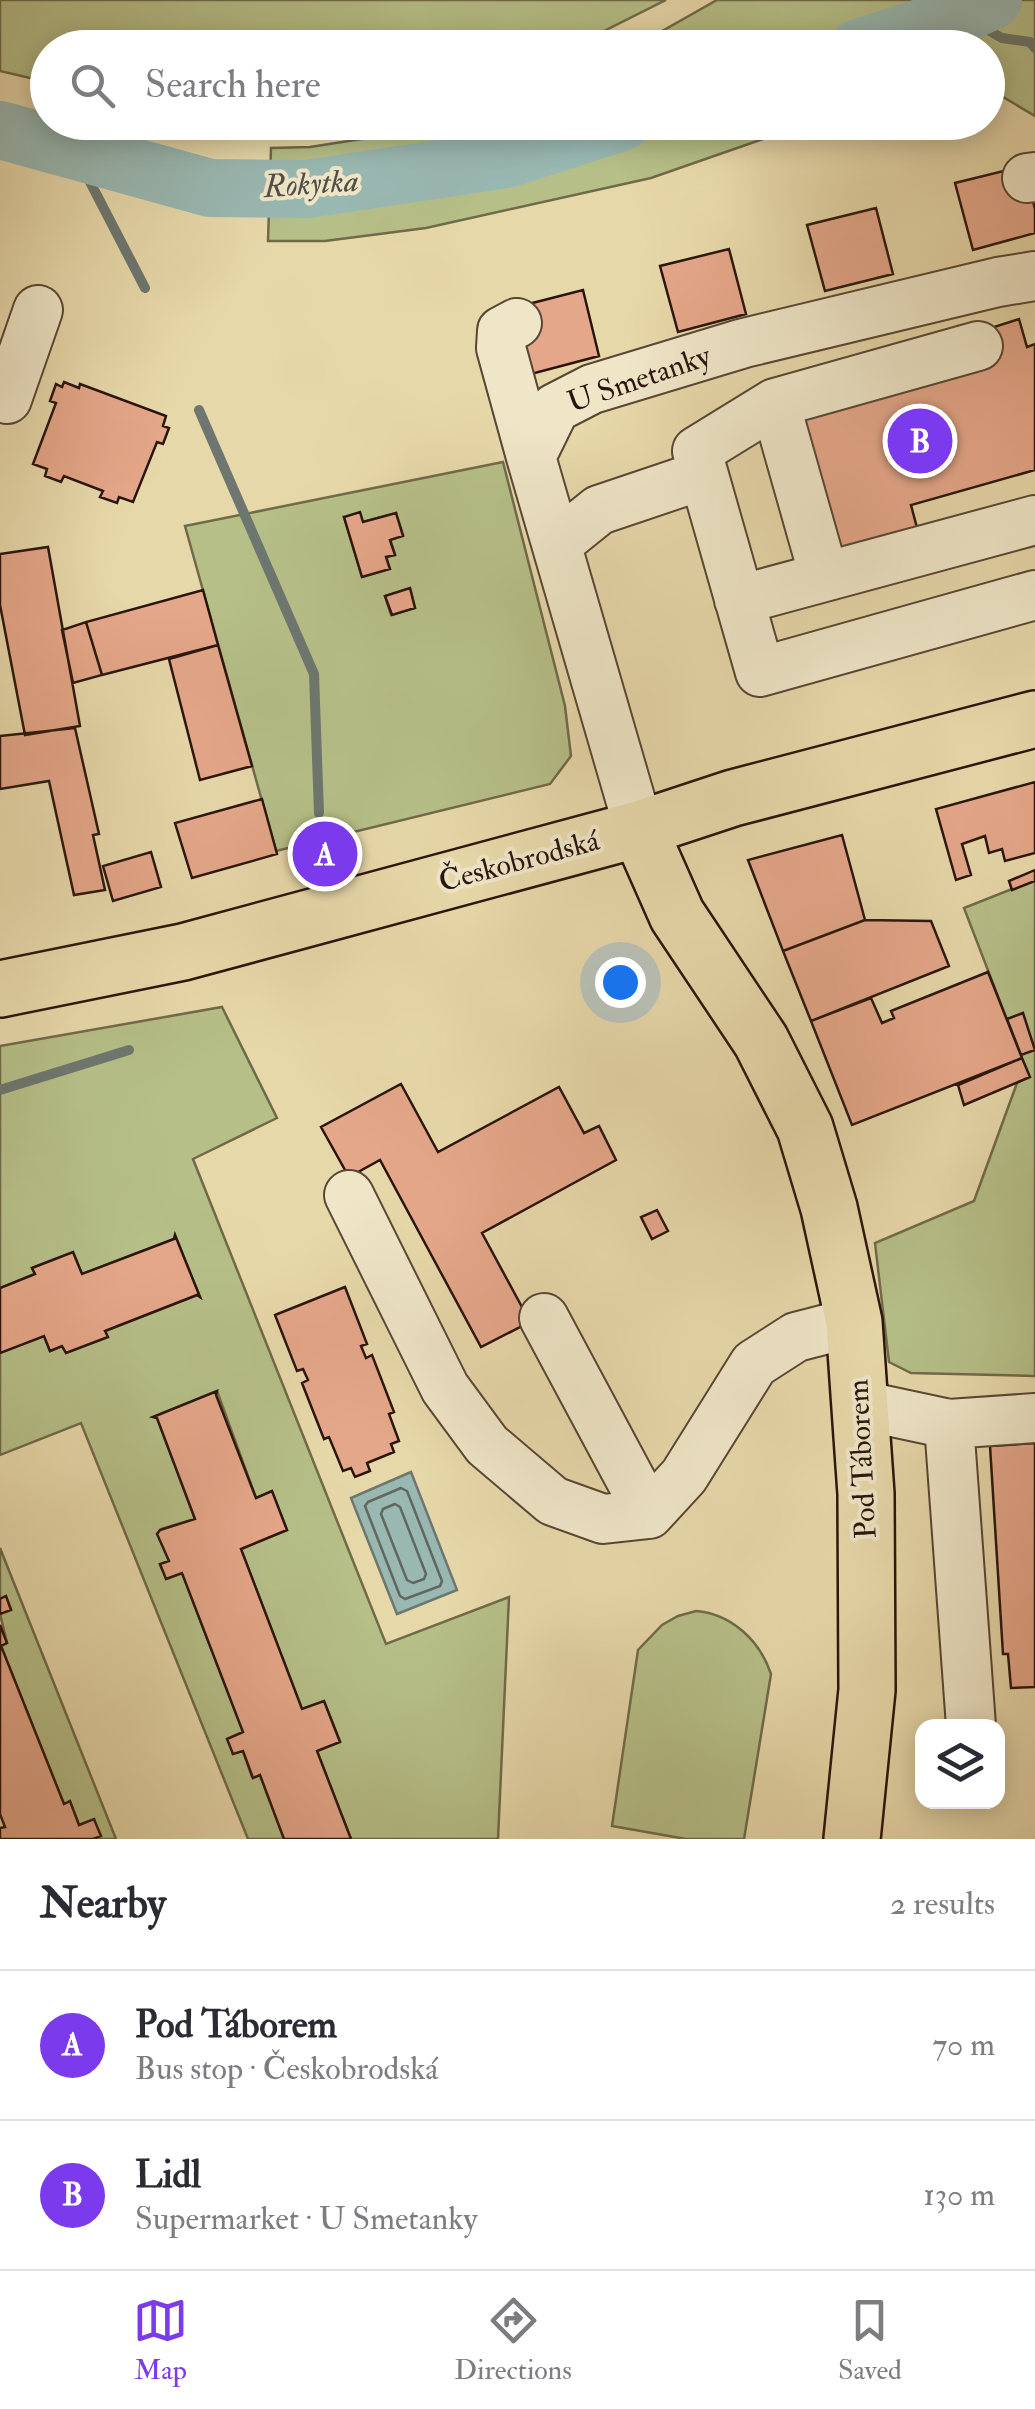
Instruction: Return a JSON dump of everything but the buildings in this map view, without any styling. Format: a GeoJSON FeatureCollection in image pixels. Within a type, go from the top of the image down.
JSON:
{"type":"FeatureCollection","features":[{"type":"Feature","properties":{"kind":"main road","name":"Českobrodská"},"geometry":{"type":"LineString","coordinates":[[0,990],[183,952],[639,829],[733,798],[1035,719]]}},
{"type":"Feature","properties":{"kind":"main road","name":"Pod Táborem"},"geometry":{"type":"LineString","coordinates":[[639,829],[677,916],[761,1042],[805,1128],[829,1208],[854,1322],[866,1494],[866,1690],[852,1839]]}},
{"type":"Feature","properties":{"kind":"street","name":"U Smetanky"},"geometry":{"type":"LineString","coordinates":[[531,457],[555,408],[592,389],[744,343],[1023,271]]}},
{"type":"Feature","properties":{"kind":"street"},"geometry":{"type":"LineString","coordinates":[[14,405],[36,309]]}},
{"type":"Feature","properties":{"kind":"street"},"geometry":{"type":"LineString","coordinates":[[517,323],[502,332],[500,348],[639,829]]}},
{"type":"Feature","properties":{"kind":"street"},"geometry":{"type":"LineString","coordinates":[[978,346],[775,403],[698,452],[703,475],[760,672],[1035,595]]}},
{"type":"Feature","properties":{"kind":"street"},"geometry":{"type":"LineString","coordinates":[[775,403],[824,576]]}},
{"type":"Feature","properties":{"kind":"street"},"geometry":{"type":"LineString","coordinates":[[558,543],[599,510],[703,475]]}},
{"type":"Feature","properties":{"kind":"street"},"geometry":{"type":"LineString","coordinates":[[739,600],[1035,520]]}},
{"type":"Feature","properties":{"kind":"street"},"geometry":{"type":"LineString","coordinates":[[349,1195],[445,1388],[487,1445],[553,1500],[602,1520],[650,1514],[684,1476],[754,1364],[796,1337],[854,1322]]}},
{"type":"Feature","properties":{"kind":"street"},"geometry":{"type":"LineString","coordinates":[[544,1318],[650,1514]]}},
{"type":"Feature","properties":{"kind":"street"},"geometry":{"type":"LineString","coordinates":[[860,1405],[949,1424],[1035,1418]]}},
{"type":"Feature","properties":{"kind":"street"},"geometry":{"type":"LineString","coordinates":[[949,1424],[971,1719]]}},
{"type":"Feature","properties":{"kind":"green space"},"geometry":{"type":"Polygon","coordinates":[[[0,0],[666,0],[606,30],[30,30],[30,78],[0,71],[0,0]]]}},
{"type":"Feature","properties":{"kind":"green space"},"geometry":{"type":"Polygon","coordinates":[[[717,0],[1035,0],[1035,116],[1005,98],[1005,30],[664,30],[717,0]]]}},
{"type":"Feature","properties":{"kind":"green space"},"geometry":{"type":"Polygon","coordinates":[[[355,140],[760,140],[651,178],[426,228],[325,241],[268,241],[271,148],[355,140]]]}},
{"type":"Feature","properties":{"kind":"green space"},"geometry":{"type":"Polygon","coordinates":[[[503,462],[565,706],[571,756],[550,784],[276,851],[185,526],[503,462]],[[396,513],[363,522],[344,517],[362,577],[389,569],[386,557],[395,554],[390,540],[403,535],[396,513]],[[410,588],[385,596],[391,615],[415,608],[410,588]]]}},
{"type":"Feature","properties":{"kind":"green space"},"geometry":{"type":"Polygon","coordinates":[[[1035,880],[1035,1376],[911,1373],[889,1362],[875,1243],[974,1201],[1017,1083],[1029,1077],[964,908],[1035,880]]]}},
{"type":"Feature","properties":{"kind":"green space"},"geometry":{"type":"Polygon","coordinates":[[[222,1007],[277,1118],[193,1159],[386,1644],[509,1597],[498,1839],[351,1839],[317,1751],[340,1741],[324,1701],[302,1709],[241,1549],[287,1530],[272,1492],[256,1498],[217,1391],[153,1417],[157,1418],[195,1519],[161,1529],[169,1561],[160,1565],[167,1579],[182,1573],[243,1732],[233,1753],[243,1751],[252,1777],[260,1775],[284,1839],[248,1839],[81,1423],[0,1455],[0,1353],[44,1336],[50,1351],[62,1346],[66,1353],[107,1337],[105,1331],[200,1297],[175,1235],[174,1239],[82,1274],[73,1252],[32,1268],[35,1274],[0,1288],[0,1046],[222,1007]]]}},
{"type":"Feature","properties":{"kind":"green space"},"geometry":{"type":"Polygon","coordinates":[[[0,1548],[116,1839],[93,1839],[94,1820],[79,1825],[70,1802],[64,1804],[1,1646],[7,1643],[0,1614],[11,1609],[6,1597],[0,1599],[0,1548]]]}},
{"type":"Feature","properties":{"kind":"green space"},"geometry":{"type":"Polygon","coordinates":[[[696,1611],[721,1617],[743,1631],[760,1651],[771,1674],[744,1839],[686,1839],[612,1826],[638,1650],[662,1625],[696,1611]]]}},
{"type":"Feature","properties":{"kind":"water"},"geometry":{"type":"Polygon","coordinates":[[[411,1472],[457,1590],[397,1614],[351,1498],[411,1472]]]}},
{"type":"Feature","properties":{"kind":"waterway","name":"Rokytka"},"geometry":{"type":"LineString","coordinates":[[914,30],[993,0]]}},
{"type":"Feature","properties":{"kind":"waterway"},"geometry":{"type":"LineString","coordinates":[[961,15],[988,30]]}},
{"type":"Feature","properties":{"kind":"waterway"},"geometry":{"type":"LineString","coordinates":[[1005,38],[1030,42],[1035,48]]}},
{"type":"Feature","properties":{"kind":"waterway","name":"Rokytka"},"geometry":{"type":"LineString","coordinates":[[0,130],[30,138]]}},
{"type":"Feature","properties":{"kind":"waterway","name":"Rokytka"},"geometry":{"type":"LineString","coordinates":[[36,140],[210,188],[307,189],[507,159],[566,140]]}},
{"type":"Feature","properties":{"kind":"waterway"},"geometry":{"type":"LineString","coordinates":[[74,151],[145,288]]}},
{"type":"Feature","properties":{"kind":"waterway"},"geometry":{"type":"LineString","coordinates":[[199,410],[314,674],[319,813]]}},
{"type":"Feature","properties":{"kind":"waterway"},"geometry":{"type":"LineString","coordinates":[[0,1090],[129,1050]]}},
{"type":"Feature","properties":{"kind":"place","name":"Lidl"},"geometry":{"type":"Point","coordinates":[920,441]}},
{"type":"Feature","properties":{"kind":"place","name":"Pod Táborem"},"geometry":{"type":"Point","coordinates":[325,854]}}]}
